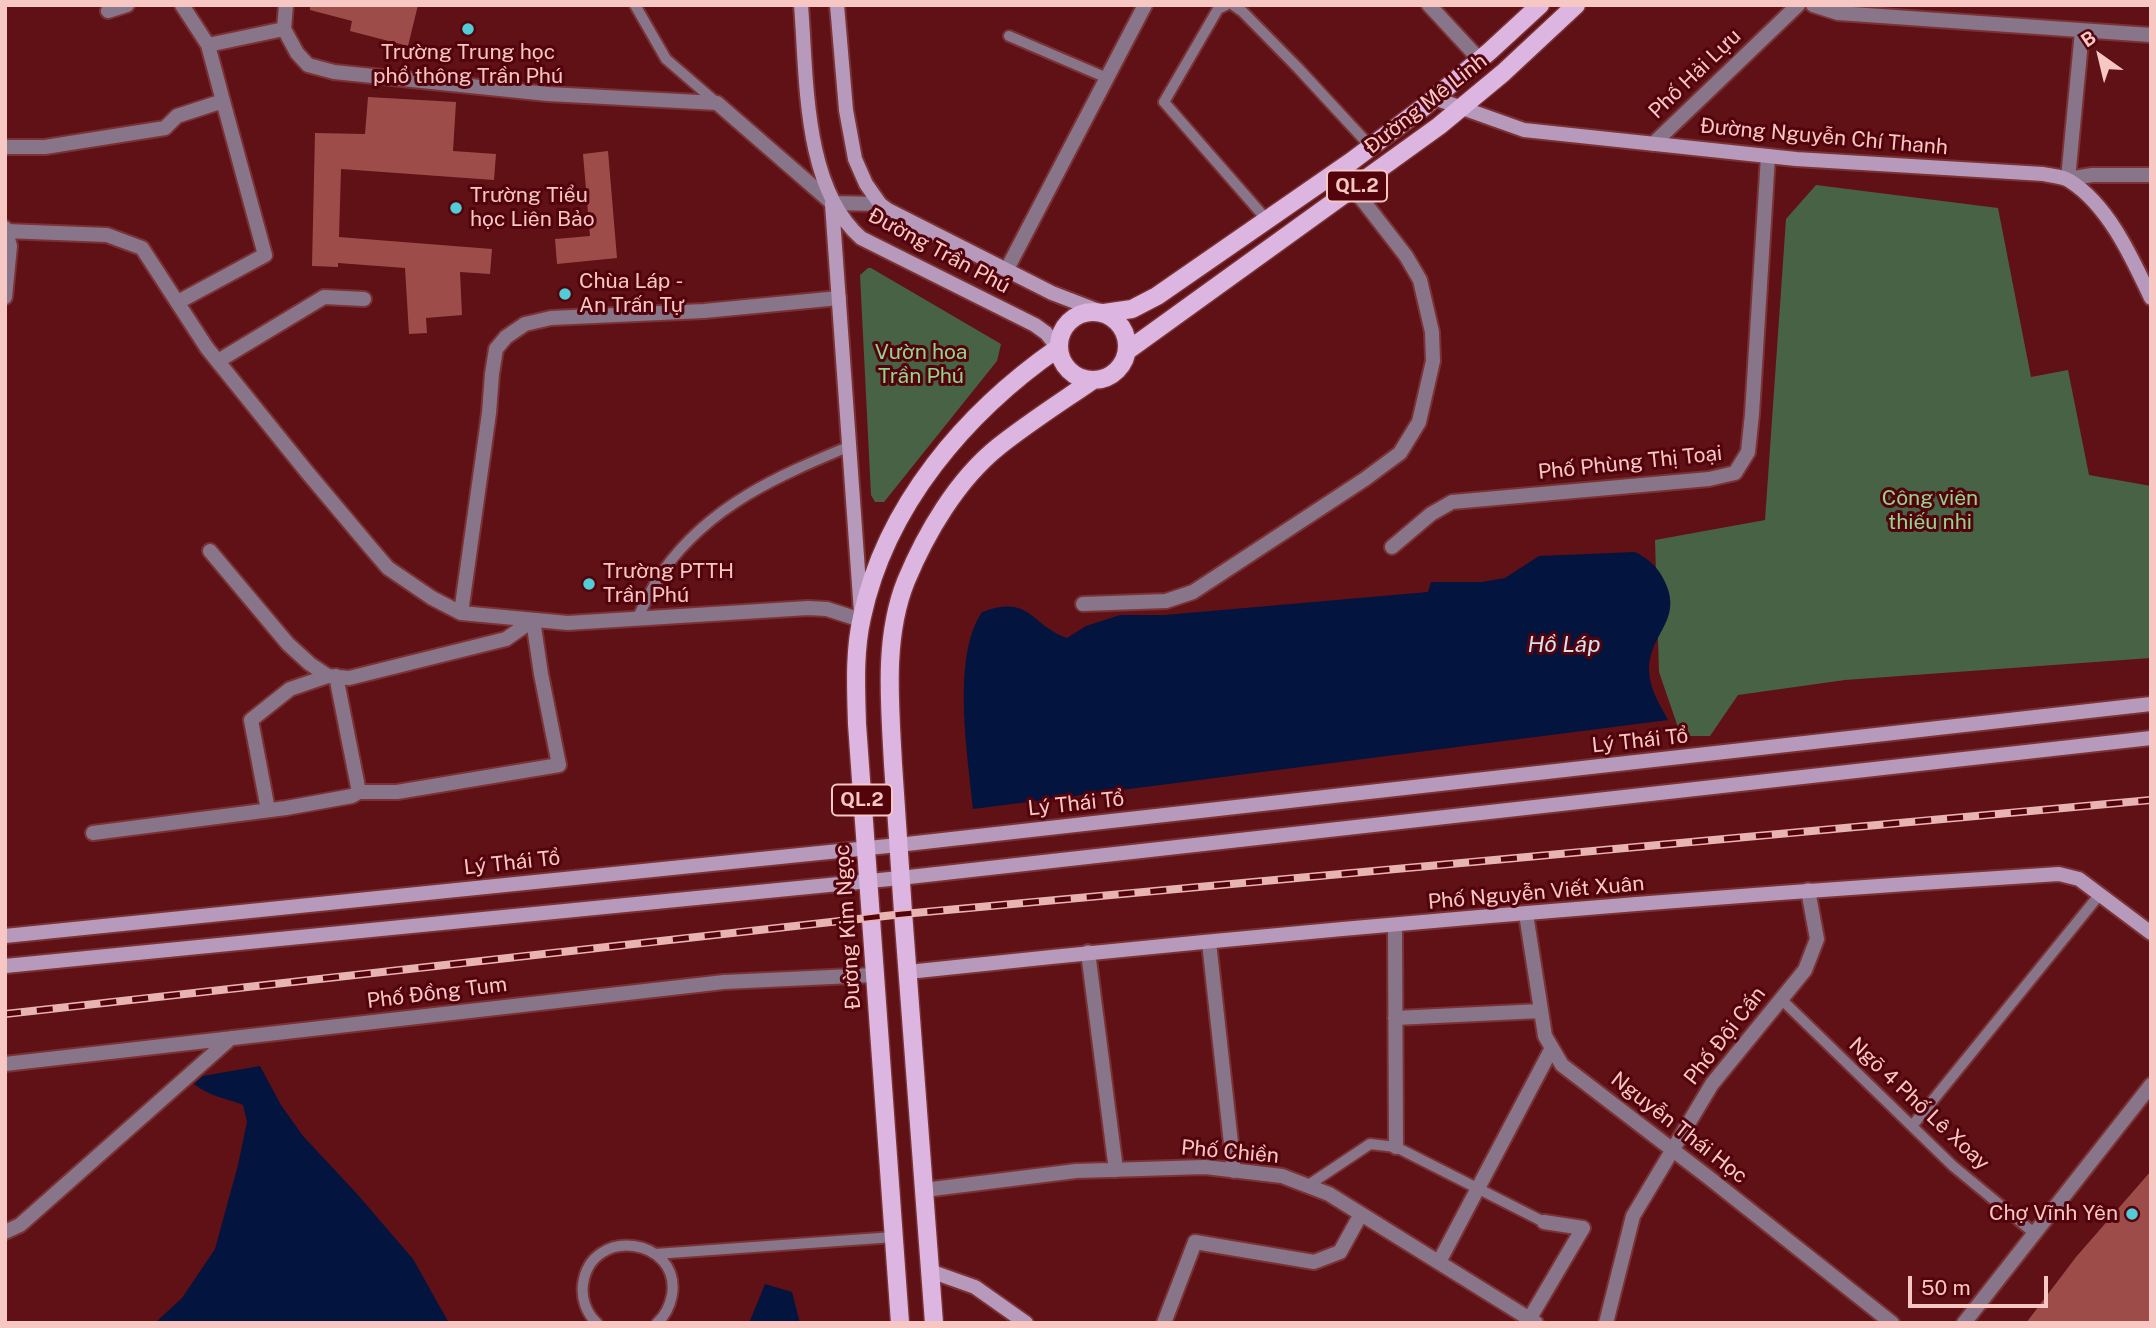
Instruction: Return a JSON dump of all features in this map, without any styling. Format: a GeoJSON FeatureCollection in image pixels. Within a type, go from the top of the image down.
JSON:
{"type":"FeatureCollection","features":[{"type":"Feature","properties":{"kind":"main road","name":"Đường Trần Phú"},"geometry":{"type":"LineString","coordinates":[[801,5],[814,142],[819,167],[832,202],[844,220],[862,238],[1035,325],[1046,333],[1058,348]]}},
{"type":"Feature","properties":{"kind":"main road","name":"Đường Trần Phú"},"geometry":{"type":"LineString","coordinates":[[837,5],[846,110],[855,159],[866,184],[880,204],[1006,271],[1052,293],[1104,313]]}},
{"type":"Feature","properties":{"kind":"main road","name":"Đường Mê Linh"},"geometry":{"type":"LineString","coordinates":[[1104,313],[1125,311],[1151,300],[1371,147],[1480,60],[1540,5]]}},
{"type":"Feature","properties":{"kind":"main road","name":"Đường Mê Linh"},"geometry":{"type":"LineString","coordinates":[[1127,351],[1461,108],[1576,5]]}},
{"type":"Feature","properties":{"kind":"main road","name":"Đường Nguyễn Chí Thanh"},"geometry":{"type":"LineString","coordinates":[[1434,98],[1524,130],[1768,156],[2043,174],[2068,179]]}},
{"type":"Feature","properties":{"kind":"main road"},"geometry":{"type":"LineString","coordinates":[[2068,179],[2105,213],[2131,256],[2151,299]]}},
{"type":"Feature","properties":{"kind":"main road"},"geometry":{"type":"LineString","coordinates":[[832,202],[861,620]]}},
{"type":"Feature","properties":{"kind":"main road","name":"QL.2"},"geometry":{"type":"LineString","coordinates":[[1058,348],[1062,331],[1072,318],[1087,312],[1104,313]]}},
{"type":"Feature","properties":{"kind":"main road"},"geometry":{"type":"LineString","coordinates":[[1104,313],[1116,320],[1122,328],[1127,341],[1127,351]]}},
{"type":"Feature","properties":{"kind":"main road"},"geometry":{"type":"LineString","coordinates":[[1058,348],[1069,371],[1083,379],[1093,380]]}},
{"type":"Feature","properties":{"kind":"main road","name":"Đường Kim Ngọc"},"geometry":{"type":"LineString","coordinates":[[900,1323],[857,724],[855,671],[861,620],[872,576],[889,538],[917,489],[975,418],[1013,382],[1058,348]]}},
{"type":"Feature","properties":{"kind":"main road","name":"QL.2"},"geometry":{"type":"LineString","coordinates":[[934,1323],[898,845],[890,670],[894,624],[906,583],[934,527],[978,465],[997,447],[1093,380],[1115,372],[1127,351]]}},
{"type":"Feature","properties":{"kind":"main road","name":"Lý Thái Tổ"},"geometry":{"type":"LineString","coordinates":[[5,936],[865,849],[2151,704]]}},
{"type":"Feature","properties":{"kind":"main road"},"geometry":{"type":"LineString","coordinates":[[5,966],[867,881],[2151,738]]}},
{"type":"Feature","properties":{"kind":"main road","name":"Phố Nguyễn Viết Xuân"},"geometry":{"type":"LineString","coordinates":[[908,972],[1088,952],[1526,914],[1808,890],[2059,874],[2079,879],[2151,933]]}},
{"type":"Feature","properties":{"kind":"main road"},"geometry":{"type":"LineString","coordinates":[[930,1271],[975,1287],[1026,1323]]}},
{"type":"Feature","properties":{"kind":"street"},"geometry":{"type":"LineString","coordinates":[[108,10],[127,5]]}},
{"type":"Feature","properties":{"kind":"street"},"geometry":{"type":"LineString","coordinates":[[178,302],[265,255],[208,44],[182,5]]}},
{"type":"Feature","properties":{"kind":"street"},"geometry":{"type":"LineString","coordinates":[[286,5],[284,29],[297,53],[308,65],[334,72],[548,94],[717,103],[832,202],[880,204]]}},
{"type":"Feature","properties":{"kind":"street"},"geometry":{"type":"LineString","coordinates":[[1006,271],[1145,5]]}},
{"type":"Feature","properties":{"kind":"street"},"geometry":{"type":"LineString","coordinates":[[1429,5],[1480,60]]}},
{"type":"Feature","properties":{"kind":"street","name":"Phố Hải Lựu"},"geometry":{"type":"LineString","coordinates":[[1653,144],[1797,5]]}},
{"type":"Feature","properties":{"kind":"street"},"geometry":{"type":"LineString","coordinates":[[1813,5],[1838,13],[2151,35]]}},
{"type":"Feature","properties":{"kind":"street"},"geometry":{"type":"LineString","coordinates":[[208,44],[284,29]]}},
{"type":"Feature","properties":{"kind":"street"},"geometry":{"type":"LineString","coordinates":[[2082,32],[2068,179],[2092,175],[2151,175]]}},
{"type":"Feature","properties":{"kind":"street"},"geometry":{"type":"LineString","coordinates":[[5,147],[45,146],[165,128],[177,116],[223,101]]}},
{"type":"Feature","properties":{"kind":"street","name":"Phố Phùng Thị Toại"},"geometry":{"type":"LineString","coordinates":[[1392,547],[1432,514],[1452,502],[1709,479],[1735,473],[1748,452],[1751,426],[1768,156]]}},
{"type":"Feature","properties":{"kind":"street"},"geometry":{"type":"LineString","coordinates":[[1083,604],[1166,601],[1193,592],[1400,453],[1419,422],[1426,396],[1433,361],[1432,332],[1420,280],[1406,256],[1353,188]]}},
{"type":"Feature","properties":{"kind":"street"},"geometry":{"type":"LineString","coordinates":[[5,297],[9,246],[6,230],[107,235],[142,248],[207,348],[388,568],[432,598],[461,613],[568,623],[808,608],[827,609],[861,620]]}},
{"type":"Feature","properties":{"kind":"street"},"geometry":{"type":"LineString","coordinates":[[218,361],[324,297],[364,299]]}},
{"type":"Feature","properties":{"kind":"street"},"geometry":{"type":"LineString","coordinates":[[461,613],[496,349],[506,337],[526,324],[551,318],[704,311],[839,298]]}},
{"type":"Feature","properties":{"kind":"street"},"geometry":{"type":"LineString","coordinates":[[210,551],[288,644],[310,664],[332,676],[349,678],[506,639],[533,620]]}},
{"type":"Feature","properties":{"kind":"street"},"geometry":{"type":"LineString","coordinates":[[93,833],[268,810],[352,796],[359,792],[397,792],[559,765],[533,620]]}},
{"type":"Feature","properties":{"kind":"street"},"geometry":{"type":"LineString","coordinates":[[332,676],[359,792]]}},
{"type":"Feature","properties":{"kind":"street"},"geometry":{"type":"LineString","coordinates":[[268,810],[251,720],[290,689],[332,676]]}},
{"type":"Feature","properties":{"kind":"street","name":"Phố Đội Cấn"},"geometry":{"type":"LineString","coordinates":[[1606,1323],[1633,1216],[1712,1084],[1805,970],[1817,939],[1808,890]]}},
{"type":"Feature","properties":{"kind":"street","name":"Nguyễn Thái Học"},"geometry":{"type":"LineString","coordinates":[[1526,914],[1545,1035],[1562,1065],[1892,1323]]}},
{"type":"Feature","properties":{"kind":"street"},"geometry":{"type":"LineString","coordinates":[[1395,926],[1396,1147]]}},
{"type":"Feature","properties":{"kind":"street"},"geometry":{"type":"LineString","coordinates":[[1209,942],[1234,1171]]}},
{"type":"Feature","properties":{"kind":"street"},"geometry":{"type":"LineString","coordinates":[[1088,952],[1116,1170]]}},
{"type":"Feature","properties":{"kind":"street","name":"Phố Đồng Tum"},"geometry":{"type":"LineString","coordinates":[[5,1064],[724,982],[874,975]]}},
{"type":"Feature","properties":{"kind":"street"},"geometry":{"type":"LineString","coordinates":[[1395,1018],[1541,1011]]}},
{"type":"Feature","properties":{"kind":"street"},"geometry":{"type":"LineString","coordinates":[[5,1232],[20,1225],[231,1038]]}},
{"type":"Feature","properties":{"kind":"street"},"geometry":{"type":"LineString","coordinates":[[1439,1262],[1552,1048]]}},
{"type":"Feature","properties":{"kind":"street"},"geometry":{"type":"LineString","coordinates":[[1964,1323],[2151,1085]]}},
{"type":"Feature","properties":{"kind":"street","name":"Phố Chiền"},"geometry":{"type":"LineString","coordinates":[[924,1190],[1076,1171],[1205,1167],[1282,1176],[1329,1194],[1531,1321]]}},
{"type":"Feature","properties":{"kind":"street"},"geometry":{"type":"LineString","coordinates":[[1164,1323],[1195,1242],[1314,1262],[1340,1252],[1361,1214]]}},
{"type":"Feature","properties":{"kind":"street"},"geometry":{"type":"LineString","coordinates":[[1531,1321],[1583,1228],[1544,1222]]}},
{"type":"Feature","properties":{"kind":"lane"},"geometry":{"type":"LineString","coordinates":[[635,5],[666,59],[717,103]]}},
{"type":"Feature","properties":{"kind":"lane"},"geometry":{"type":"LineString","coordinates":[[1226,5],[1218,9],[1164,102],[1267,220]]}},
{"type":"Feature","properties":{"kind":"lane"},"geometry":{"type":"LineString","coordinates":[[1233,5],[1298,68],[1371,147]]}},
{"type":"Feature","properties":{"kind":"lane"},"geometry":{"type":"LineString","coordinates":[[1009,36],[1107,78]]}},
{"type":"Feature","properties":{"kind":"lane"},"geometry":{"type":"LineString","coordinates":[[637,619],[663,572],[698,532],[729,506],[768,483],[850,446]]}},
{"type":"Feature","properties":{"kind":"lane"},"geometry":{"type":"LineString","coordinates":[[1912,1126],[2100,894]]}},
{"type":"Feature","properties":{"kind":"lane","name":"Ngõ 4 Phố Lê Xoay"},"geometry":{"type":"LineString","coordinates":[[1781,999],[1953,1166],[2034,1233]]}},
{"type":"Feature","properties":{"kind":"lane"},"geometry":{"type":"LineString","coordinates":[[1307,1186],[1370,1144],[1396,1147],[1544,1222]]}},
{"type":"Feature","properties":{"kind":"lane"},"geometry":{"type":"LineString","coordinates":[[655,1254],[894,1237]]}},
{"type":"Feature","properties":{"kind":"lane"},"geometry":{"type":"LineString","coordinates":[[597,1323],[585,1307],[582,1291],[584,1276],[602,1252],[629,1244],[643,1247],[655,1254],[665,1264],[671,1277],[673,1291],[670,1305],[657,1323]]}},
{"type":"Feature","properties":{"kind":"green space","name":"Công viên thiếu nhi"},"geometry":{"type":"Polygon","coordinates":[[[1816,185],[1998,208],[2031,377],[2068,370],[2089,475],[2151,486],[2151,658],[1845,680],[1738,695],[1710,736],[1681,736],[1659,672],[1655,540],[1765,520],[1786,219],[1816,185]]]}},
{"type":"Feature","properties":{"kind":"green space","name":"Vườn hoa Trần Phú"},"geometry":{"type":"Polygon","coordinates":[[[868,268],[1001,344],[997,361],[884,502],[875,502],[871,495],[860,275],[868,268]]]}},
{"type":"Feature","properties":{"kind":"water","name":"Hồ Láp"},"geometry":{"type":"Polygon","coordinates":[[[1635,552],[1649,560],[1656,568],[1670,595],[1668,617],[1654,646],[1649,669],[1653,689],[1668,720],[973,809],[965,735],[964,680],[973,631],[982,612],[998,607],[1021,609],[1067,638],[1086,626],[1120,615],[1165,615],[1428,592],[1431,582],[1482,582],[1505,578],[1539,556],[1635,552]]]}},
{"type":"Feature","properties":{"kind":"water"},"geometry":{"type":"Polygon","coordinates":[[[260,1066],[281,1105],[303,1136],[413,1259],[449,1323],[155,1323],[182,1298],[215,1249],[247,1122],[243,1105],[211,1094],[194,1084],[203,1076],[260,1066]]]}},
{"type":"Feature","properties":{"kind":"water"},"geometry":{"type":"Polygon","coordinates":[[[765,1284],[792,1292],[800,1323],[749,1323],[765,1284]]]}},
{"type":"Feature","properties":{"kind":"building"},"geometry":{"type":"Polygon","coordinates":[[[310,5],[418,5],[408,46],[350,31],[352,21],[310,10],[310,5]]]}},
{"type":"Feature","properties":{"kind":"building"},"geometry":{"type":"Polygon","coordinates":[[[368,97],[456,102],[453,151],[496,154],[494,180],[341,169],[339,237],[492,249],[490,274],[460,272],[462,315],[426,318],[427,333],[409,334],[405,268],[338,263],[338,267],[312,266],[315,133],[365,134],[368,97]]]}},
{"type":"Feature","properties":{"kind":"building"},"geometry":{"type":"Polygon","coordinates":[[[608,151],[617,258],[557,264],[555,239],[590,236],[583,154],[608,151]]]}},
{"type":"Feature","properties":{"kind":"building","name":"Chợ Vĩnh Yên"},"geometry":{"type":"Polygon","coordinates":[[[2151,1171],[2151,1323],[2026,1323],[2076,1257],[2151,1171]]]}},
{"type":"Feature","properties":{"kind":"railway"},"geometry":{"type":"LineString","coordinates":[[5,1014],[903,914],[2151,800]]}},
{"type":"Feature","properties":{"kind":"place","name":"Trường Trung học phổ thông Trần Phú"},"geometry":{"type":"Point","coordinates":[468,29]}},
{"type":"Feature","properties":{"kind":"place","name":"Trường Tiểu học Liên Bảo"},"geometry":{"type":"Point","coordinates":[456,208]}},
{"type":"Feature","properties":{"kind":"place","name":"Chùa Láp - An Trấn Tự"},"geometry":{"type":"Point","coordinates":[565,294]}},
{"type":"Feature","properties":{"kind":"place","name":"Trường PTTH Trần Phú"},"geometry":{"type":"Point","coordinates":[589,584]}},
{"type":"Feature","properties":{"kind":"place","name":"Chợ Vĩnh Yên"},"geometry":{"type":"Point","coordinates":[2132,1214]}}]}
